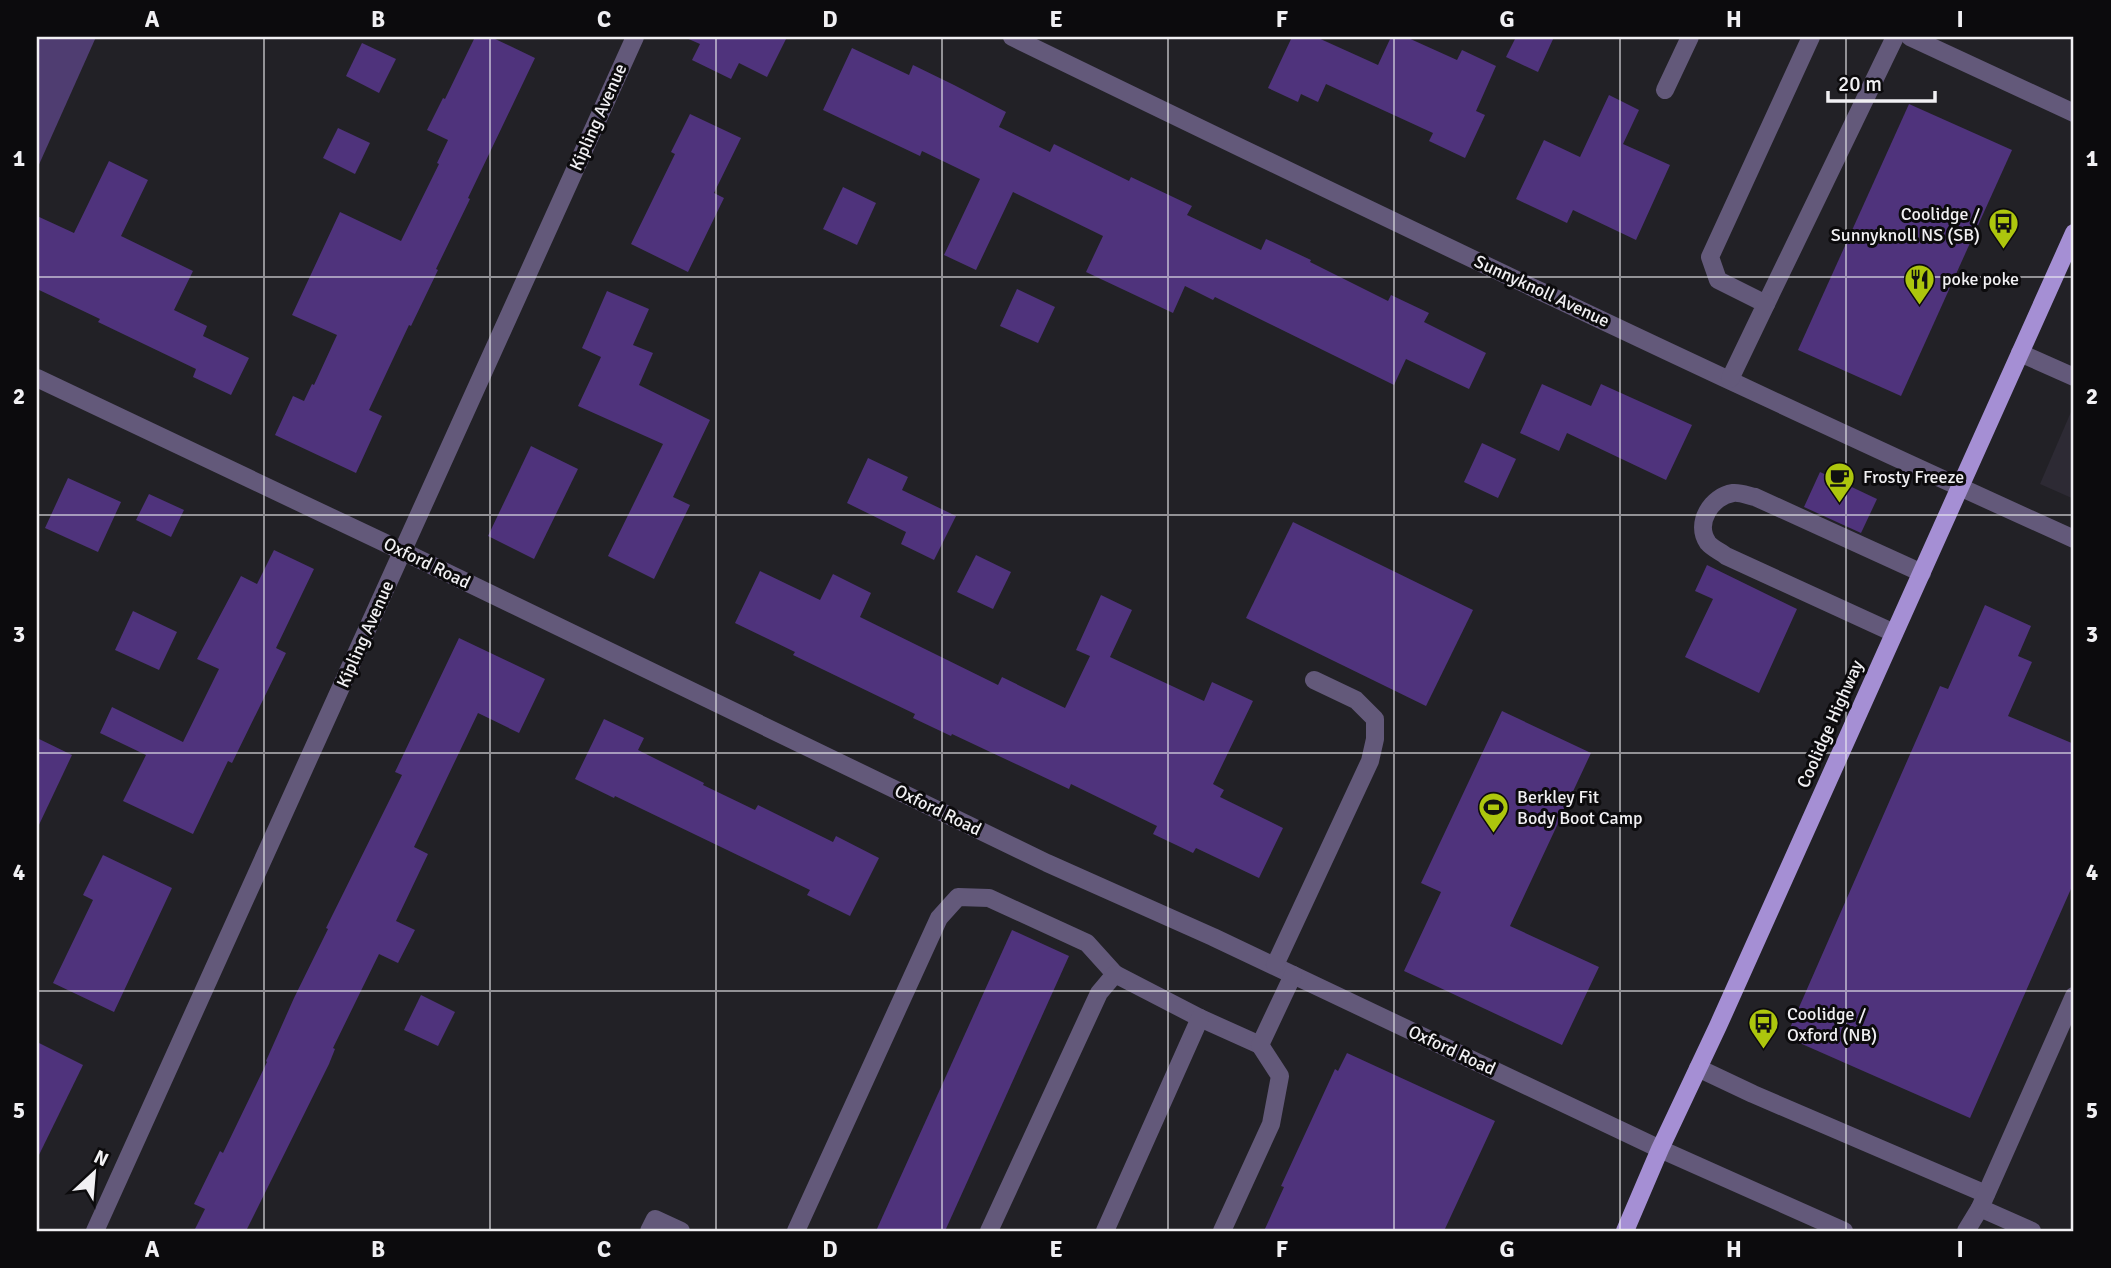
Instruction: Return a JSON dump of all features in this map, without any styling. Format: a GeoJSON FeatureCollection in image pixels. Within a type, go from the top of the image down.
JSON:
{"type":"FeatureCollection","features":[{"type":"Feature","properties":{"kind":"main road","name":"Coolidge Highway"},"geometry":{"type":"LineString","coordinates":[[1625,1231],[2074,233]]}},
{"type":"Feature","properties":{"kind":"street","name":"Kipling Avenue"},"geometry":{"type":"LineString","coordinates":[[95,1231],[635,37]]}},
{"type":"Feature","properties":{"kind":"street","name":"Sunnyknoll Avenue"},"geometry":{"type":"LineString","coordinates":[[1012,37],[1298,176],[2074,539]]}},
{"type":"Feature","properties":{"kind":"street"},"geometry":{"type":"LineString","coordinates":[[1665,90],[1690,37]]}},
{"type":"Feature","properties":{"kind":"street"},"geometry":{"type":"LineString","coordinates":[[1766,304],[1718,280],[1710,257],[1811,37]]}},
{"type":"Feature","properties":{"kind":"street"},"geometry":{"type":"LineString","coordinates":[[1730,379],[1895,37]]}},
{"type":"Feature","properties":{"kind":"street"},"geometry":{"type":"LineString","coordinates":[[1910,37],[2074,113]]}},
{"type":"Feature","properties":{"kind":"street"},"geometry":{"type":"LineString","coordinates":[[2020,353],[2074,377]]}},
{"type":"Feature","properties":{"kind":"street","name":"Oxford Road"},"geometry":{"type":"LineString","coordinates":[[37,379],[402,551],[1034,857],[1275,965],[1660,1149],[1844,1231]]}},
{"type":"Feature","properties":{"kind":"street"},"geometry":{"type":"LineString","coordinates":[[1894,633],[1726,556],[1708,543],[1703,528],[1707,511],[1717,499],[1734,493],[1755,497],[1922,573]]}},
{"type":"Feature","properties":{"kind":"street"},"geometry":{"type":"LineString","coordinates":[[1275,965],[1370,761],[1375,739],[1375,719],[1356,700],[1314,680]]}},
{"type":"Feature","properties":{"kind":"street"},"geometry":{"type":"LineString","coordinates":[[796,1231],[939,918],[958,897],[989,898],[1087,943],[1115,974],[1200,1018],[1260,1045],[1280,1076],[1276,1100],[1271,1124],[1222,1231]]}},
{"type":"Feature","properties":{"kind":"street"},"geometry":{"type":"LineString","coordinates":[[989,1231],[1099,993],[1115,974]]}},
{"type":"Feature","properties":{"kind":"street"},"geometry":{"type":"LineString","coordinates":[[1260,1045],[1293,975]]}},
{"type":"Feature","properties":{"kind":"street"},"geometry":{"type":"LineString","coordinates":[[1966,1231],[1983,1201],[2074,996]]}},
{"type":"Feature","properties":{"kind":"street"},"geometry":{"type":"LineString","coordinates":[[1105,1231],[1200,1018]]}},
{"type":"Feature","properties":{"kind":"street"},"geometry":{"type":"LineString","coordinates":[[1698,1068],[1983,1201],[2032,1231]]}},
{"type":"Feature","properties":{"kind":"street"},"geometry":{"type":"LineString","coordinates":[[649,1231],[655,1219],[681,1231]]}},
{"type":"Feature","properties":{"kind":"shaded area"},"geometry":{"type":"Polygon","coordinates":[[[37,37],[96,37],[37,169],[37,37]]]}},
{"type":"Feature","properties":{"kind":"shaded area"},"geometry":{"type":"Polygon","coordinates":[[[2074,405],[2074,499],[2040,484],[2074,405]]]}},
{"type":"Feature","properties":{"kind":"building"},"geometry":{"type":"Polygon","coordinates":[[[475,37],[491,37],[535,58],[468,198],[470,199],[436,269],[438,270],[369,410],[382,416],[356,473],[275,435],[293,396],[304,401],[312,384],[314,385],[337,335],[292,315],[340,212],[401,241],[448,140],[427,130],[475,37]]]}},
{"type":"Feature","properties":{"kind":"building"},"geometry":{"type":"Polygon","coordinates":[[[684,37],[787,37],[767,77],[739,63],[731,79],[692,60],[700,44],[684,37]]]}},
{"type":"Feature","properties":{"kind":"building"},"geometry":{"type":"Polygon","coordinates":[[[1292,37],[1316,37],[1378,65],[1391,37],[1406,37],[1457,60],[1462,50],[1496,66],[1476,111],[1485,115],[1465,158],[1429,141],[1433,133],[1326,84],[1318,102],[1301,94],[1298,102],[1268,88],[1292,37]]]}},
{"type":"Feature","properties":{"kind":"building"},"geometry":{"type":"Polygon","coordinates":[[[1516,37],[1554,37],[1538,72],[1506,57],[1516,37]]]}},
{"type":"Feature","properties":{"kind":"building"},"geometry":{"type":"Polygon","coordinates":[[[362,43],[396,59],[379,93],[346,76],[362,43]]]}},
{"type":"Feature","properties":{"kind":"building"},"geometry":{"type":"Polygon","coordinates":[[[852,48],[909,75],[913,65],[954,85],[1006,112],[999,127],[1050,152],[1054,144],[1129,181],[1131,177],[1192,206],[1187,215],[1261,250],[1266,239],[1388,301],[1391,295],[1429,313],[1424,322],[1486,353],[1469,389],[1406,359],[1394,385],[1215,297],[1213,300],[1185,286],[1173,313],[1086,272],[1103,236],[1013,192],[976,270],[944,255],[980,179],[922,151],[920,156],[823,110],[852,48]]]}},
{"type":"Feature","properties":{"kind":"building"},"geometry":{"type":"Polygon","coordinates":[[[1609,95],[1639,110],[1623,144],[1670,165],[1636,240],[1573,210],[1567,223],[1516,199],[1544,140],[1580,157],[1609,95]]]}},
{"type":"Feature","properties":{"kind":"building"},"geometry":{"type":"Polygon","coordinates":[[[1909,104],[2012,150],[1901,396],[1798,350],[1909,104]]]}},
{"type":"Feature","properties":{"kind":"building"},"geometry":{"type":"Polygon","coordinates":[[[690,114],[741,138],[714,193],[724,198],[688,272],[631,244],[675,154],[671,152],[690,114]]]}},
{"type":"Feature","properties":{"kind":"building"},"geometry":{"type":"Polygon","coordinates":[[[338,128],[370,143],[355,174],[323,158],[338,128]]]}},
{"type":"Feature","properties":{"kind":"building"},"geometry":{"type":"Polygon","coordinates":[[[109,161],[148,180],[121,236],[193,271],[174,310],[207,326],[203,336],[249,358],[231,395],[193,377],[196,369],[37,289],[37,216],[74,233],[109,161]]]}},
{"type":"Feature","properties":{"kind":"building"},"geometry":{"type":"Polygon","coordinates":[[[843,187],[876,203],[857,245],[823,229],[843,187]]]}},
{"type":"Feature","properties":{"kind":"building"},"geometry":{"type":"Polygon","coordinates":[[[1017,289],[1055,307],[1038,343],[1000,326],[1017,289]]]}},
{"type":"Feature","properties":{"kind":"building"},"geometry":{"type":"Polygon","coordinates":[[[607,291],[649,309],[633,345],[653,353],[639,385],[710,420],[673,497],[690,505],[654,579],[608,556],[663,444],[578,406],[601,357],[582,348],[607,291]]]}},
{"type":"Feature","properties":{"kind":"building"},"geometry":{"type":"Polygon","coordinates":[[[1542,384],[1591,406],[1601,384],[1692,425],[1666,480],[1567,433],[1559,451],[1520,433],[1542,384]]]}},
{"type":"Feature","properties":{"kind":"building"},"geometry":{"type":"Polygon","coordinates":[[[1482,443],[1516,459],[1498,498],[1464,482],[1482,443]]]}},
{"type":"Feature","properties":{"kind":"building"},"geometry":{"type":"Polygon","coordinates":[[[531,446],[578,469],[534,559],[488,536],[531,446]]]}},
{"type":"Feature","properties":{"kind":"building"},"geometry":{"type":"Polygon","coordinates":[[[868,458],[908,477],[902,490],[956,516],[934,560],[901,544],[906,532],[847,503],[868,458]]]}},
{"type":"Feature","properties":{"kind":"building"},"geometry":{"type":"Polygon","coordinates":[[[1820,472],[1877,499],[1861,533],[1804,507],[1820,472]]]}},
{"type":"Feature","properties":{"kind":"building"},"geometry":{"type":"Polygon","coordinates":[[[68,478],[121,502],[98,552],[45,528],[68,478]]]}},
{"type":"Feature","properties":{"kind":"building"},"geometry":{"type":"Polygon","coordinates":[[[149,494],[184,510],[171,537],[136,520],[149,494]]]}},
{"type":"Feature","properties":{"kind":"building"},"geometry":{"type":"Polygon","coordinates":[[[1293,522],[1473,610],[1426,706],[1246,618],[1293,522]]]}},
{"type":"Feature","properties":{"kind":"building"},"geometry":{"type":"Polygon","coordinates":[[[274,550],[314,569],[276,648],[286,653],[232,763],[228,761],[193,834],[123,801],[146,755],[100,733],[112,707],[183,742],[219,669],[197,659],[241,576],[257,584],[274,550]]]}},
{"type":"Feature","properties":{"kind":"building"},"geometry":{"type":"Polygon","coordinates":[[[976,555],[1011,572],[993,609],[957,592],[976,555]]]}},
{"type":"Feature","properties":{"kind":"building"},"geometry":{"type":"Polygon","coordinates":[[[1707,565],[1797,609],[1759,693],[1685,657],[1713,599],[1695,591],[1707,565]]]}},
{"type":"Feature","properties":{"kind":"building"},"geometry":{"type":"Polygon","coordinates":[[[760,571],[820,600],[833,574],[871,593],[860,617],[998,685],[1002,677],[1065,708],[1090,656],[1076,650],[1101,595],[1132,610],[1110,657],[1204,701],[1212,682],[1253,701],[1213,784],[1224,790],[1220,797],[1283,828],[1259,878],[1196,848],[1193,853],[1153,834],[1157,826],[1071,784],[1069,789],[913,718],[915,714],[793,655],[795,652],[735,623],[760,571]]]}},
{"type":"Feature","properties":{"kind":"building"},"geometry":{"type":"Polygon","coordinates":[[[1985,605],[2031,626],[2018,656],[2032,662],[2008,716],[2074,744],[2074,882],[1970,1118],[1786,1037],[1940,686],[1948,689],[1985,605]]]}},
{"type":"Feature","properties":{"kind":"building"},"geometry":{"type":"Polygon","coordinates":[[[133,611],[177,632],[159,670],[115,650],[133,611]]]}},
{"type":"Feature","properties":{"kind":"building"},"geometry":{"type":"Polygon","coordinates":[[[459,638],[545,679],[519,733],[478,713],[414,847],[428,854],[396,921],[415,930],[398,963],[379,954],[333,1048],[335,1049],[329,1064],[246,1231],[194,1231],[205,1209],[194,1204],[220,1151],[223,1153],[328,929],[326,928],[402,775],[395,772],[459,638]]]}},
{"type":"Feature","properties":{"kind":"building"},"geometry":{"type":"Polygon","coordinates":[[[1502,711],[1591,753],[1510,926],[1599,967],[1562,1045],[1404,971],[1441,892],[1421,883],[1502,711]]]}},
{"type":"Feature","properties":{"kind":"building"},"geometry":{"type":"Polygon","coordinates":[[[604,719],[644,738],[638,750],[704,783],[703,785],[755,810],[758,805],[833,842],[836,836],[879,858],[850,916],[807,895],[810,890],[575,779],[604,719]]]}},
{"type":"Feature","properties":{"kind":"building"},"geometry":{"type":"Polygon","coordinates":[[[37,738],[72,755],[37,829],[37,738]]]}},
{"type":"Feature","properties":{"kind":"building"},"geometry":{"type":"Polygon","coordinates":[[[103,855],[172,888],[114,1012],[53,983],[93,900],[83,895],[103,855]]]}},
{"type":"Feature","properties":{"kind":"building"},"geometry":{"type":"Polygon","coordinates":[[[1012,930],[1069,956],[945,1231],[876,1231],[1012,930]]]}},
{"type":"Feature","properties":{"kind":"building"},"geometry":{"type":"Polygon","coordinates":[[[421,995],[455,1012],[438,1046],[404,1030],[421,995]]]}},
{"type":"Feature","properties":{"kind":"building"},"geometry":{"type":"Polygon","coordinates":[[[37,1042],[83,1065],[37,1159],[37,1042]]]}},
{"type":"Feature","properties":{"kind":"building"},"geometry":{"type":"Polygon","coordinates":[[[1347,1053],[1495,1121],[1444,1231],[1264,1231],[1284,1187],[1281,1186],[1335,1069],[1338,1071],[1347,1053]]]}},
{"type":"Feature","properties":{"kind":"place","name":"Coolidge / Sunnyknoll NS (SB)"},"geometry":{"type":"Point","coordinates":[2003,251]}},
{"type":"Feature","properties":{"kind":"place","name":"poke poke"},"geometry":{"type":"Point","coordinates":[1919,306]}},
{"type":"Feature","properties":{"kind":"place","name":"Frosty Freeze"},"geometry":{"type":"Point","coordinates":[1840,504]}},
{"type":"Feature","properties":{"kind":"place","name":"Berkley Fit Body Boot Camp"},"geometry":{"type":"Point","coordinates":[1494,834]}},
{"type":"Feature","properties":{"kind":"place","name":"Coolidge / Oxford (NB)"},"geometry":{"type":"Point","coordinates":[1764,1051]}}]}
